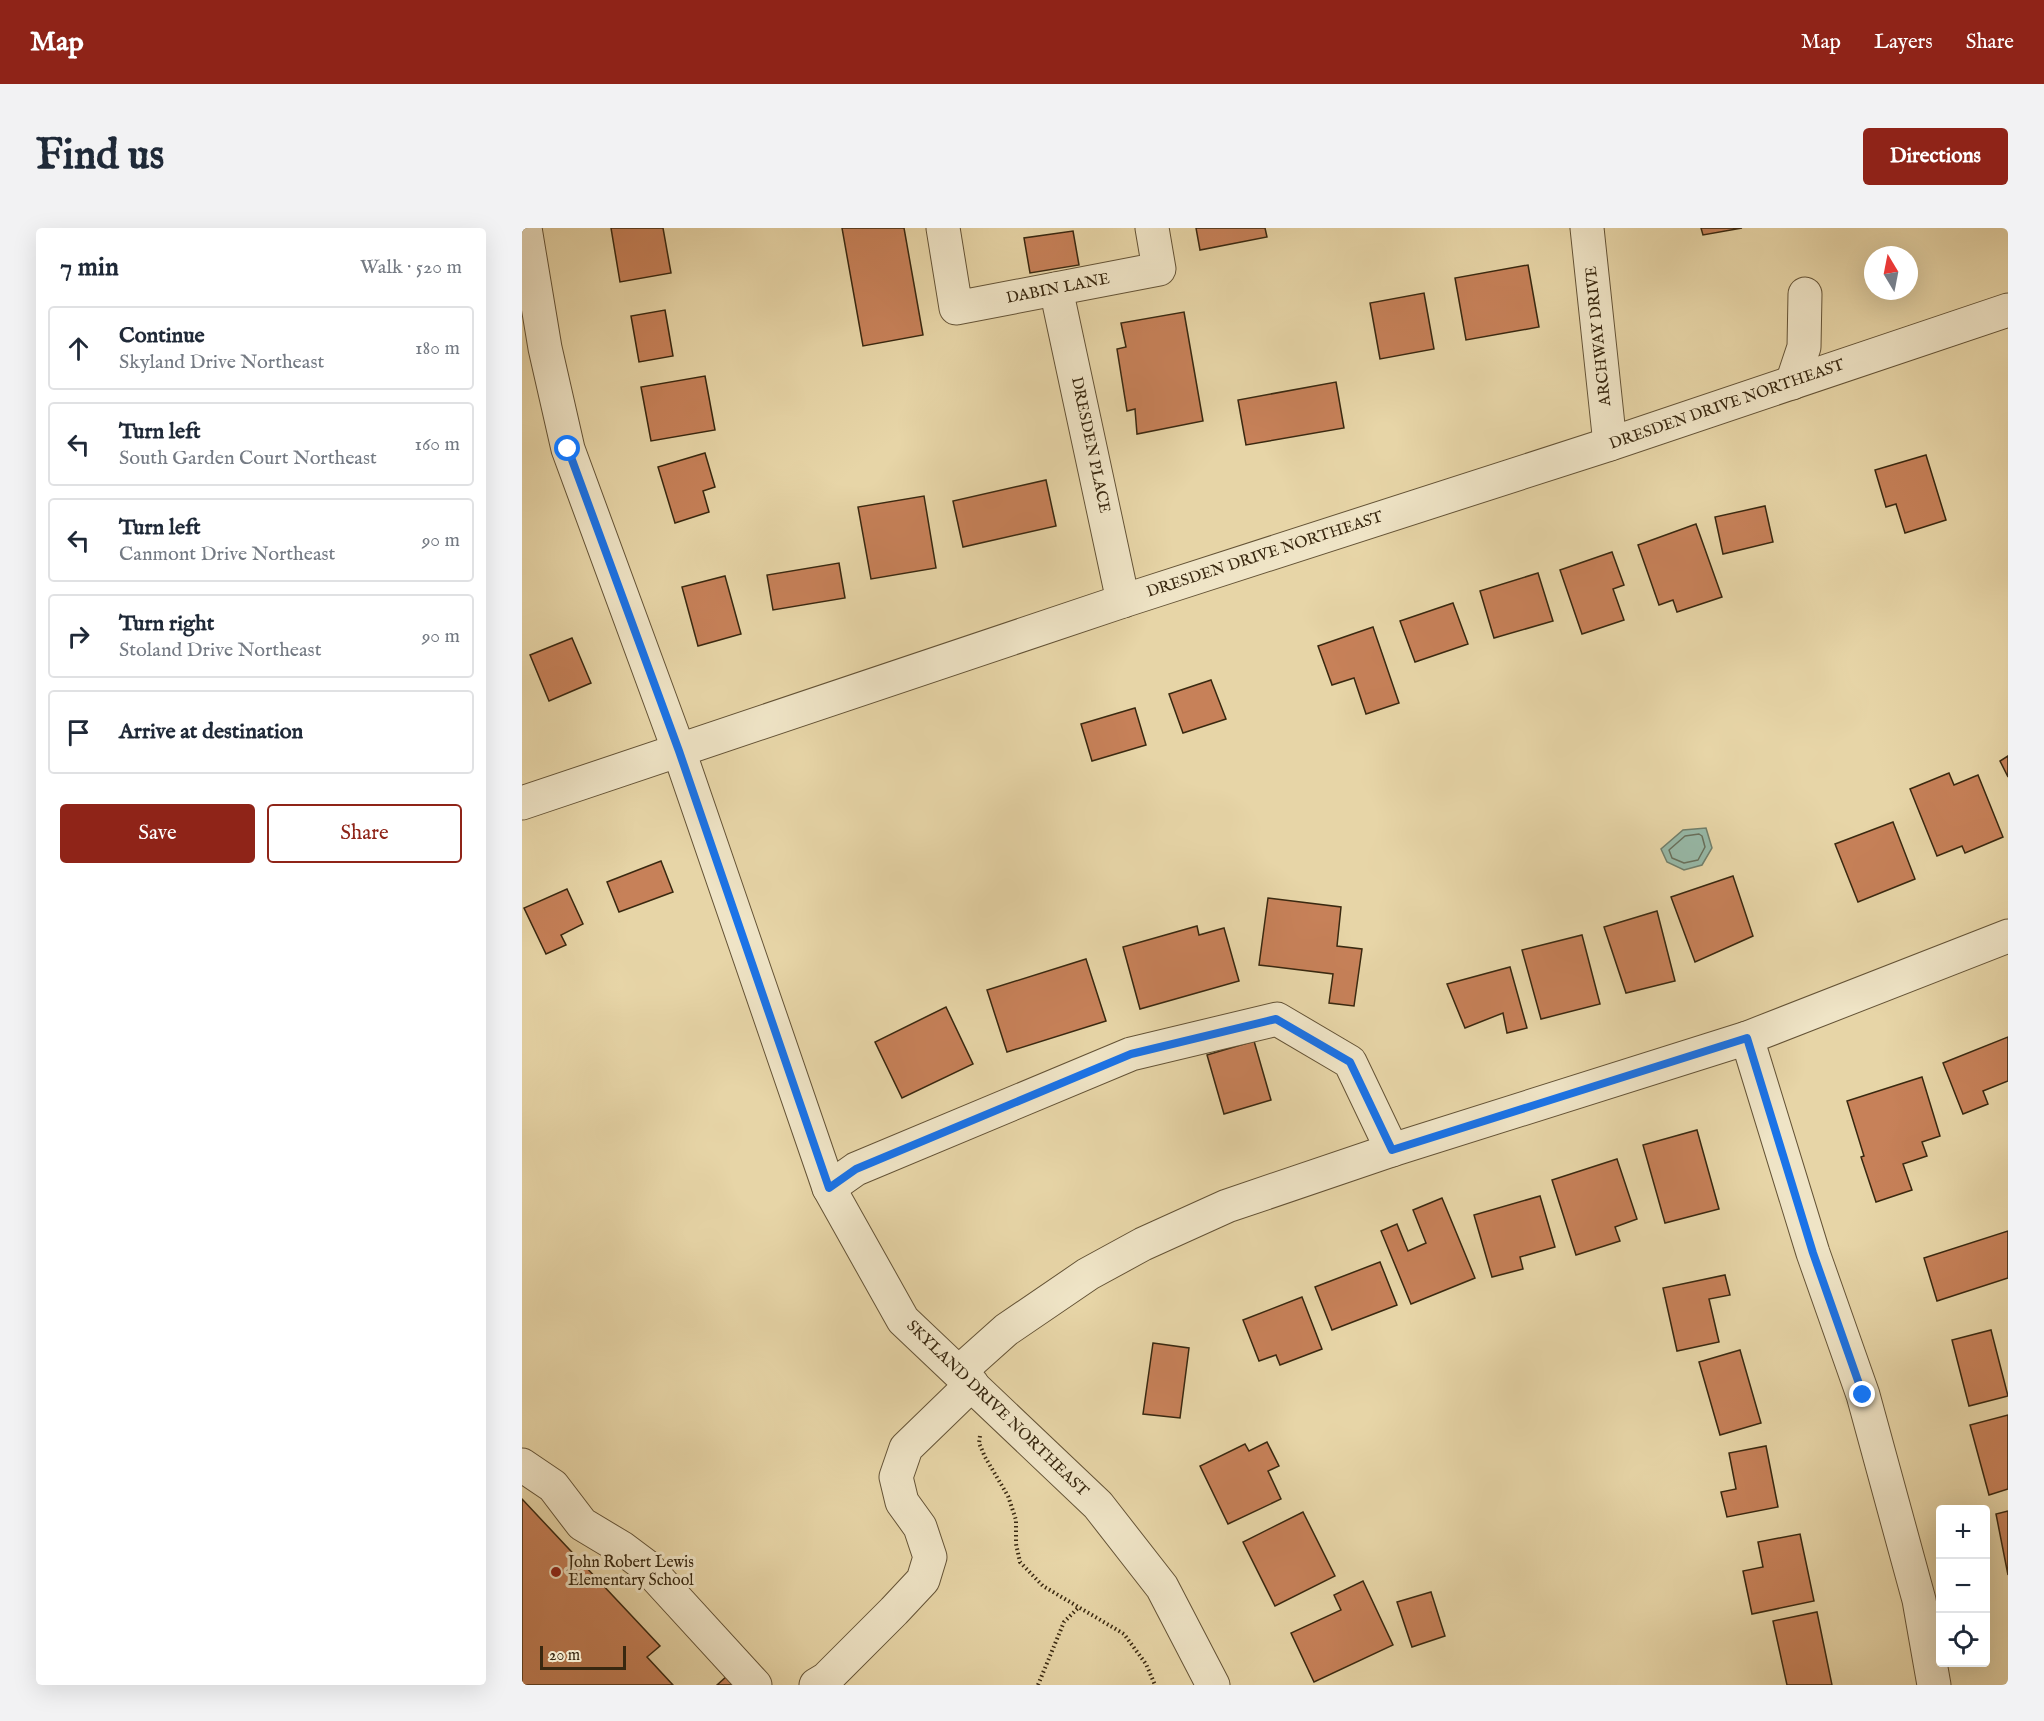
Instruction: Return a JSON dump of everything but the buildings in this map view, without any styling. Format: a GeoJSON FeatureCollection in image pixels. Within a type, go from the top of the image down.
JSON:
{"type":"FeatureCollection","features":[{"type":"Feature","properties":{"kind":"street","name":"SKYLAND DRIVE NORTHEAST"},"geometry":{"type":"LineString","coordinates":[[525,228],[545,348],[568,449],[679,751],[829,1188],[903,1320],[1098,1505],[1162,1587],[1213,1685]]}},
{"type":"Feature","properties":{"kind":"street","name":"DABIN LANE"},"geometry":{"type":"LineString","coordinates":[[943,228],[956,308],[1159,269],[1152,228]]}},
{"type":"Feature","properties":{"kind":"street","name":"ARCHWAY DRIVE"},"geometry":{"type":"LineString","coordinates":[[1587,228],[1610,444]]}},
{"type":"Feature","properties":{"kind":"street","name":"DRESDEN PLACE"},"geometry":{"type":"LineString","coordinates":[[1056,289],[1123,601]]}},
{"type":"Feature","properties":{"kind":"street"},"geometry":{"type":"LineString","coordinates":[[1792,382],[1804,347],[1805,294]]}},
{"type":"Feature","properties":{"kind":"street","name":"DRESDEN DRIVE NORTHEAST"},"geometry":{"type":"LineString","coordinates":[[522,803],[1123,601],[1610,444],[2008,310]]}},
{"type":"Feature","properties":{"kind":"street"},"geometry":{"type":"LineString","coordinates":[[816,1685],[858,1647],[923,1580],[930,1557],[920,1527],[902,1502],[896,1477],[906,1448],[1006,1330],[1089,1274],[1143,1244],[1227,1206],[1392,1150],[1747,1038],[2008,936]]}},
{"type":"Feature","properties":{"kind":"street"},"geometry":{"type":"LineString","coordinates":[[829,1188],[856,1169],[1131,1054],[1276,1019],[1350,1062],[1392,1150]]}},
{"type":"Feature","properties":{"kind":"street"},"geometry":{"type":"LineString","coordinates":[[1747,1038],[1813,1253],[1863,1395],[1918,1600],[1934,1685]]}},
{"type":"Feature","properties":{"kind":"street"},"geometry":{"type":"LineString","coordinates":[[522,1465],[553,1486],[582,1524],[622,1548],[646,1566],[755,1685]]}},
{"type":"Feature","properties":{"kind":"path"},"geometry":{"type":"LineString","coordinates":[[980,1427],[979,1443],[1008,1496],[1016,1520],[1016,1544],[1020,1562],[1043,1586],[1124,1634],[1146,1664],[1155,1685]]}},
{"type":"Feature","properties":{"kind":"path"},"geometry":{"type":"LineString","coordinates":[[1038,1685],[1064,1622],[1078,1608]]}},
{"type":"Feature","properties":{"kind":"water"},"geometry":{"type":"Polygon","coordinates":[[[1706,828],[1712,848],[1702,865],[1684,870],[1667,862],[1661,849],[1683,830],[1706,828]]]}},
{"type":"Feature","properties":{"kind":"place","name":"John Robert Lewis Elementary School"},"geometry":{"type":"Point","coordinates":[556,1572]}},
{"type":"Feature","properties":{"kind":"route"},"geometry":{"type":"LineString","coordinates":[[568,449],[679,751],[829,1188],[856,1169],[1131,1054],[1276,1019],[1350,1062],[1392,1150],[1747,1038],[1813,1253],[1863,1395]]}}]}
